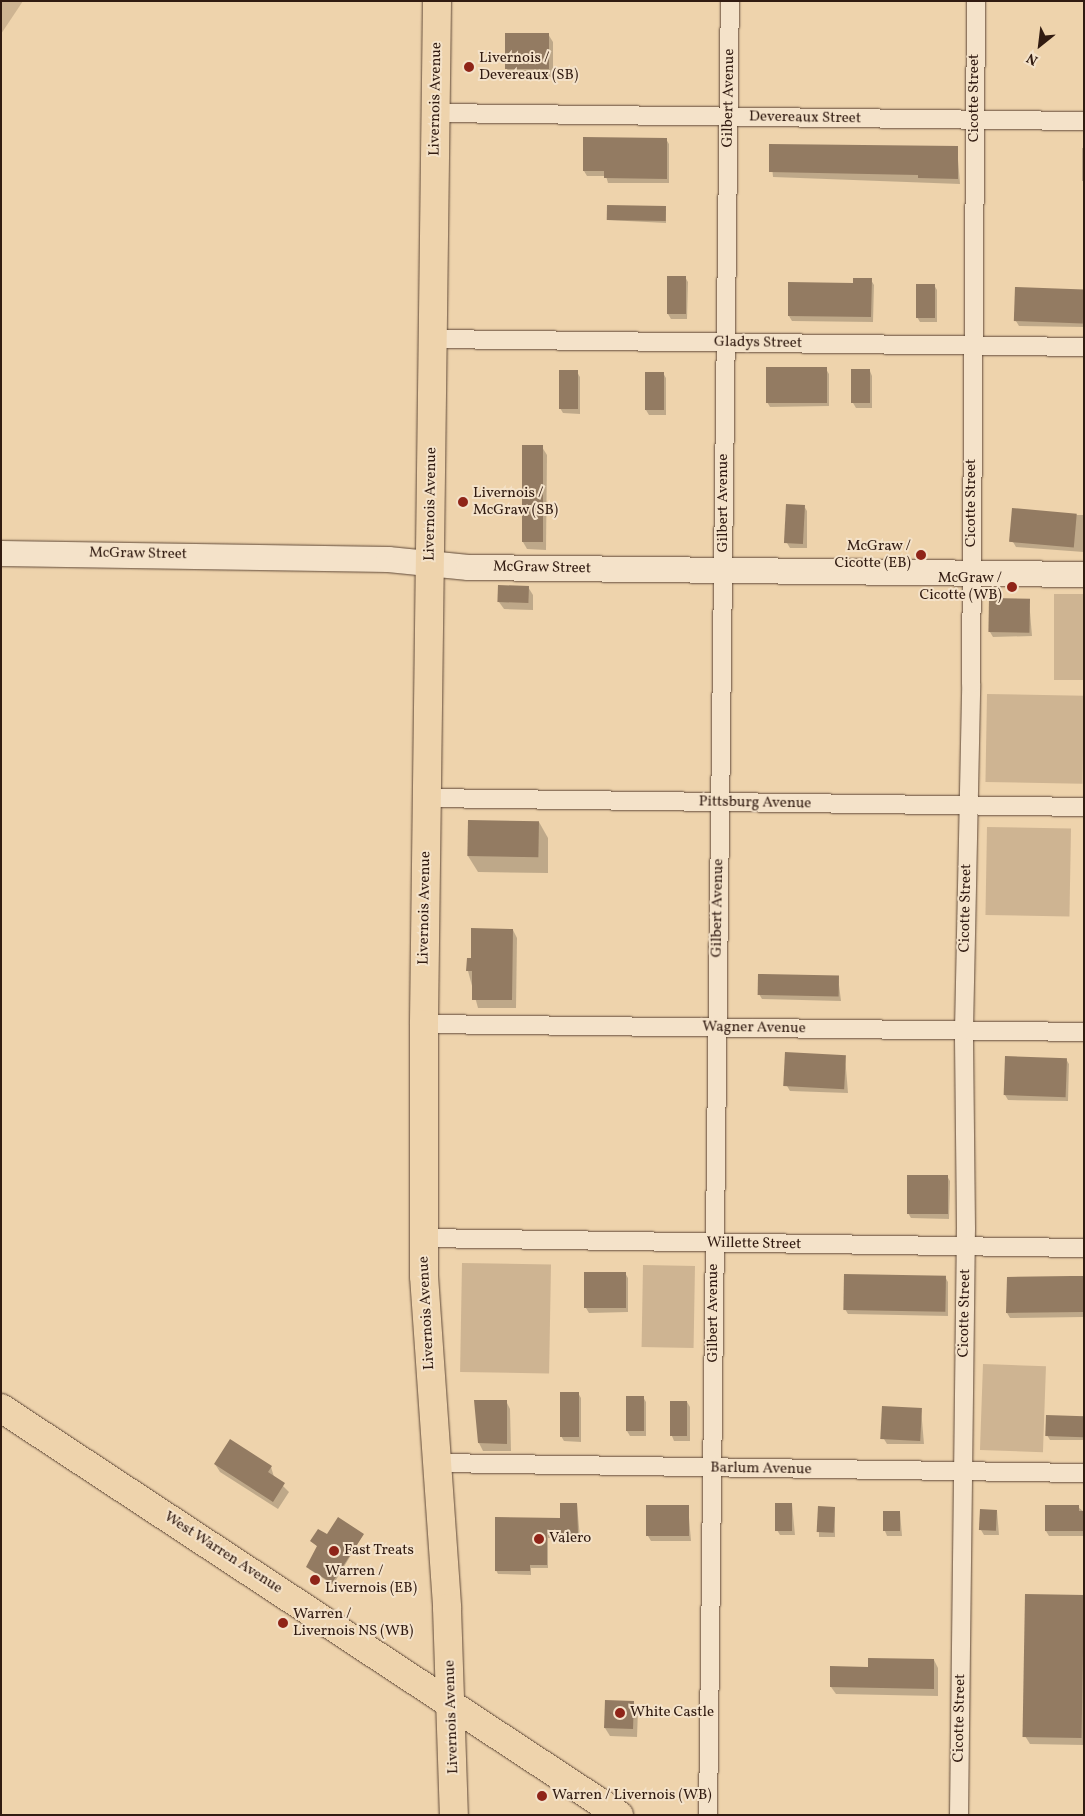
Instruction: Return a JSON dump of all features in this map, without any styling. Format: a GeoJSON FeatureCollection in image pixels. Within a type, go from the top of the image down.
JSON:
{"type":"FeatureCollection","features":[{"type":"Feature","properties":{"kind":"main road","name":"Livernois Avenue"},"geometry":{"type":"LineString","coordinates":[[437,1],[423,1238],[451,1704],[454,1815]]}},
{"type":"Feature","properties":{"kind":"main road","name":"West Warren Avenue"},"geometry":{"type":"LineString","coordinates":[[1,1408],[619,1815]]}},
{"type":"Feature","properties":{"kind":"street","name":"Gilbert Avenue"},"geometry":{"type":"LineString","coordinates":[[708,1815],[716,1027],[724,570],[730,1]]}},
{"type":"Feature","properties":{"kind":"street","name":"Cicotte Street"},"geometry":{"type":"LineString","coordinates":[[959,1815],[966,1246],[964,1030],[971,573],[976,1]]}},
{"type":"Feature","properties":{"kind":"street","name":"Devereaux Street"},"geometry":{"type":"LineString","coordinates":[[436,113],[1084,121]]}},
{"type":"Feature","properties":{"kind":"street","name":"Gladys Street"},"geometry":{"type":"LineString","coordinates":[[433,339],[1084,347]]}},
{"type":"Feature","properties":{"kind":"street","name":"McGraw Street"},"geometry":{"type":"LineString","coordinates":[[1,553],[430,562],[468,567],[1084,574]]}},
{"type":"Feature","properties":{"kind":"street","name":"Pittsburg Avenue"},"geometry":{"type":"LineString","coordinates":[[427,798],[1084,807]]}},
{"type":"Feature","properties":{"kind":"street","name":"Wagner Avenue"},"geometry":{"type":"LineString","coordinates":[[424,1024],[1084,1032]]}},
{"type":"Feature","properties":{"kind":"street","name":"Willette Street"},"geometry":{"type":"LineString","coordinates":[[423,1238],[714,1244],[1084,1248]]}},
{"type":"Feature","properties":{"kind":"street","name":"Barlum Avenue"},"geometry":{"type":"LineString","coordinates":[[438,1463],[1084,1473]]}},
{"type":"Feature","properties":{"kind":"shaded area"},"geometry":{"type":"Polygon","coordinates":[[[1,1],[23,1],[1,34],[1,1]]]}},
{"type":"Feature","properties":{"kind":"shaded area"},"geometry":{"type":"Polygon","coordinates":[[[1054,594],[1084,594],[1084,680],[1054,680],[1054,594]]]}},
{"type":"Feature","properties":{"kind":"shaded area"},"geometry":{"type":"Polygon","coordinates":[[[987,694],[1084,696],[1082,784],[985,782],[987,694]]]}},
{"type":"Feature","properties":{"kind":"shaded area"},"geometry":{"type":"Polygon","coordinates":[[[987,827],[1071,828],[1069,916],[985,915],[987,827]]]}},
{"type":"Feature","properties":{"kind":"shaded area"},"geometry":{"type":"Polygon","coordinates":[[[462,1263],[551,1265],[549,1374],[460,1372],[462,1263]]]}},
{"type":"Feature","properties":{"kind":"shaded area"},"geometry":{"type":"Polygon","coordinates":[[[643,1265],[695,1266],[694,1348],[642,1347],[643,1265]]]}},
{"type":"Feature","properties":{"kind":"shaded area"},"geometry":{"type":"Polygon","coordinates":[[[983,1364],[1046,1366],[1043,1452],[980,1450],[983,1364]]]}},
{"type":"Feature","properties":{"kind":"building"},"geometry":{"type":"Polygon","coordinates":[[[505,33],[549,33],[549,69],[505,69],[505,33]]]}},
{"type":"Feature","properties":{"kind":"building"},"geometry":{"type":"Polygon","coordinates":[[[583,137],[667,138],[667,179],[604,178],[604,171],[583,171],[583,137]]]}},
{"type":"Feature","properties":{"kind":"building"},"geometry":{"type":"Polygon","coordinates":[[[769,144],[958,146],[958,179],[918,178],[918,175],[769,172],[769,144]]]}},
{"type":"Feature","properties":{"kind":"building"},"geometry":{"type":"Polygon","coordinates":[[[607,205],[666,206],[666,221],[607,220],[607,205]]]}},
{"type":"Feature","properties":{"kind":"building"},"geometry":{"type":"Polygon","coordinates":[[[667,276],[686,276],[686,314],[667,314],[667,276]]]}},
{"type":"Feature","properties":{"kind":"building"},"geometry":{"type":"Polygon","coordinates":[[[853,278],[872,278],[871,317],[788,316],[788,282],[853,283],[853,278]]]}},
{"type":"Feature","properties":{"kind":"building"},"geometry":{"type":"Polygon","coordinates":[[[916,284],[935,284],[935,318],[916,318],[916,284]]]}},
{"type":"Feature","properties":{"kind":"building"},"geometry":{"type":"Polygon","coordinates":[[[1015,287],[1084,289],[1083,323],[1014,321],[1015,287]]]}},
{"type":"Feature","properties":{"kind":"building"},"geometry":{"type":"Polygon","coordinates":[[[766,367],[827,367],[827,403],[766,403],[766,367]]]}},
{"type":"Feature","properties":{"kind":"building"},"geometry":{"type":"Polygon","coordinates":[[[851,369],[870,369],[870,403],[851,403],[851,369]]]}},
{"type":"Feature","properties":{"kind":"building"},"geometry":{"type":"Polygon","coordinates":[[[559,370],[578,370],[578,409],[559,409],[559,370]]]}},
{"type":"Feature","properties":{"kind":"building"},"geometry":{"type":"Polygon","coordinates":[[[645,372],[664,372],[664,410],[645,410],[645,372]]]}},
{"type":"Feature","properties":{"kind":"building"},"geometry":{"type":"Polygon","coordinates":[[[522,445],[543,445],[543,542],[522,542],[522,445]]]}},
{"type":"Feature","properties":{"kind":"building"},"geometry":{"type":"Polygon","coordinates":[[[786,504],[805,505],[803,544],[784,543],[786,504]]]}},
{"type":"Feature","properties":{"kind":"building"},"geometry":{"type":"Polygon","coordinates":[[[1012,508],[1077,514],[1074,548],[1009,542],[1012,508]]]}},
{"type":"Feature","properties":{"kind":"building"},"geometry":{"type":"Polygon","coordinates":[[[498,585],[529,586],[528,603],[497,602],[498,585]]]}},
{"type":"Feature","properties":{"kind":"building"},"geometry":{"type":"Polygon","coordinates":[[[989,598],[1030,599],[1029,633],[988,632],[989,598]]]}},
{"type":"Feature","properties":{"kind":"building"},"geometry":{"type":"Polygon","coordinates":[[[468,820],[539,821],[538,857],[467,856],[468,820]]]}},
{"type":"Feature","properties":{"kind":"building"},"geometry":{"type":"Polygon","coordinates":[[[471,928],[513,929],[512,1000],[472,1000],[472,971],[466,971],[467,958],[471,958],[471,928]]]}},
{"type":"Feature","properties":{"kind":"building"},"geometry":{"type":"Polygon","coordinates":[[[758,974],[839,975],[839,996],[758,995],[758,974]]]}},
{"type":"Feature","properties":{"kind":"building"},"geometry":{"type":"Polygon","coordinates":[[[785,1052],[846,1055],[844,1089],[783,1086],[785,1052]]]}},
{"type":"Feature","properties":{"kind":"building"},"geometry":{"type":"Polygon","coordinates":[[[1005,1056],[1067,1058],[1066,1097],[1004,1095],[1005,1056]]]}},
{"type":"Feature","properties":{"kind":"building"},"geometry":{"type":"Polygon","coordinates":[[[907,1175],[948,1175],[948,1214],[907,1214],[907,1175]]]}},
{"type":"Feature","properties":{"kind":"building"},"geometry":{"type":"Polygon","coordinates":[[[584,1272],[626,1272],[626,1308],[584,1308],[584,1272]]]}},
{"type":"Feature","properties":{"kind":"building"},"geometry":{"type":"Polygon","coordinates":[[[844,1274],[946,1276],[945,1312],[843,1310],[844,1274]]]}},
{"type":"Feature","properties":{"kind":"building"},"geometry":{"type":"Polygon","coordinates":[[[1084,1276],[1084,1312],[1006,1313],[1007,1277],[1084,1276]]]}},
{"type":"Feature","properties":{"kind":"building"},"geometry":{"type":"Polygon","coordinates":[[[560,1392],[579,1392],[579,1437],[560,1437],[560,1392]]]}},
{"type":"Feature","properties":{"kind":"building"},"geometry":{"type":"Polygon","coordinates":[[[626,1396],[644,1396],[644,1431],[626,1431],[626,1396]]]}},
{"type":"Feature","properties":{"kind":"building"},"geometry":{"type":"Polygon","coordinates":[[[474,1400],[507,1400],[507,1444],[478,1443],[474,1400]]]}},
{"type":"Feature","properties":{"kind":"building"},"geometry":{"type":"Polygon","coordinates":[[[670,1401],[687,1401],[687,1436],[670,1436],[670,1401]]]}},
{"type":"Feature","properties":{"kind":"building"},"geometry":{"type":"Polygon","coordinates":[[[882,1406],[922,1408],[920,1441],[880,1439],[882,1406]]]}},
{"type":"Feature","properties":{"kind":"building"},"geometry":{"type":"Polygon","coordinates":[[[1046,1415],[1084,1416],[1083,1437],[1045,1436],[1046,1415]]]}},
{"type":"Feature","properties":{"kind":"building"},"geometry":{"type":"Polygon","coordinates":[[[230,1439],[272,1466],[268,1472],[285,1483],[273,1502],[214,1464],[230,1439]]]}},
{"type":"Feature","properties":{"kind":"building"},"geometry":{"type":"Polygon","coordinates":[[[560,1503],[577,1503],[578,1534],[547,1534],[547,1565],[530,1565],[530,1571],[495,1571],[495,1517],[560,1518],[560,1503]]]}},
{"type":"Feature","properties":{"kind":"building"},"geometry":{"type":"Polygon","coordinates":[[[775,1503],[792,1503],[792,1531],[775,1531],[775,1503]]]}},
{"type":"Feature","properties":{"kind":"building"},"geometry":{"type":"Polygon","coordinates":[[[646,1505],[689,1505],[689,1536],[646,1536],[646,1505]]]}},
{"type":"Feature","properties":{"kind":"building"},"geometry":{"type":"Polygon","coordinates":[[[1045,1505],[1079,1505],[1079,1511],[1084,1511],[1084,1531],[1045,1531],[1045,1505]]]}},
{"type":"Feature","properties":{"kind":"building"},"geometry":{"type":"Polygon","coordinates":[[[818,1506],[835,1507],[834,1533],[817,1532],[818,1506]]]}},
{"type":"Feature","properties":{"kind":"building"},"geometry":{"type":"Polygon","coordinates":[[[980,1509],[997,1510],[996,1531],[979,1530],[980,1509]]]}},
{"type":"Feature","properties":{"kind":"building"},"geometry":{"type":"Polygon","coordinates":[[[883,1511],[900,1511],[900,1531],[883,1531],[883,1511]]]}},
{"type":"Feature","properties":{"kind":"building","name":"Fast Treats"},"geometry":{"type":"Polygon","coordinates":[[[338,1517],[364,1534],[332,1583],[306,1567],[317,1546],[310,1541],[318,1529],[327,1534],[338,1517]]]}},
{"type":"Feature","properties":{"kind":"building"},"geometry":{"type":"Polygon","coordinates":[[[1025,1594],[1084,1595],[1081,1738],[1023,1737],[1025,1594]]]}},
{"type":"Feature","properties":{"kind":"building"},"geometry":{"type":"Polygon","coordinates":[[[868,1658],[934,1659],[934,1689],[830,1687],[830,1666],[868,1667],[868,1658]]]}},
{"type":"Feature","properties":{"kind":"building"},"geometry":{"type":"Polygon","coordinates":[[[605,1700],[634,1701],[633,1729],[604,1728],[605,1700]]]}},
{"type":"Feature","properties":{"kind":"place","name":"Livernois / Devereaux (SB)"},"geometry":{"type":"Point","coordinates":[469,67]}},
{"type":"Feature","properties":{"kind":"place","name":"Livernois / McGraw (SB)"},"geometry":{"type":"Point","coordinates":[463,502]}},
{"type":"Feature","properties":{"kind":"place","name":"McGraw / Cicotte (EB)"},"geometry":{"type":"Point","coordinates":[921,555]}},
{"type":"Feature","properties":{"kind":"place","name":"McGraw / Cicotte (WB)"},"geometry":{"type":"Point","coordinates":[1012,587]}},
{"type":"Feature","properties":{"kind":"place","name":"Valero"},"geometry":{"type":"Point","coordinates":[539,1539]}},
{"type":"Feature","properties":{"kind":"place","name":"Fast Treats"},"geometry":{"type":"Point","coordinates":[334,1551]}},
{"type":"Feature","properties":{"kind":"place","name":"Warren / Livernois (EB)"},"geometry":{"type":"Point","coordinates":[315,1580]}},
{"type":"Feature","properties":{"kind":"place","name":"Warren / Livernois NS (WB)"},"geometry":{"type":"Point","coordinates":[283,1623]}},
{"type":"Feature","properties":{"kind":"place","name":"White Castle"},"geometry":{"type":"Point","coordinates":[620,1713]}},
{"type":"Feature","properties":{"kind":"place","name":"Warren / Livernois (WB)"},"geometry":{"type":"Point","coordinates":[542,1796]}}]}
